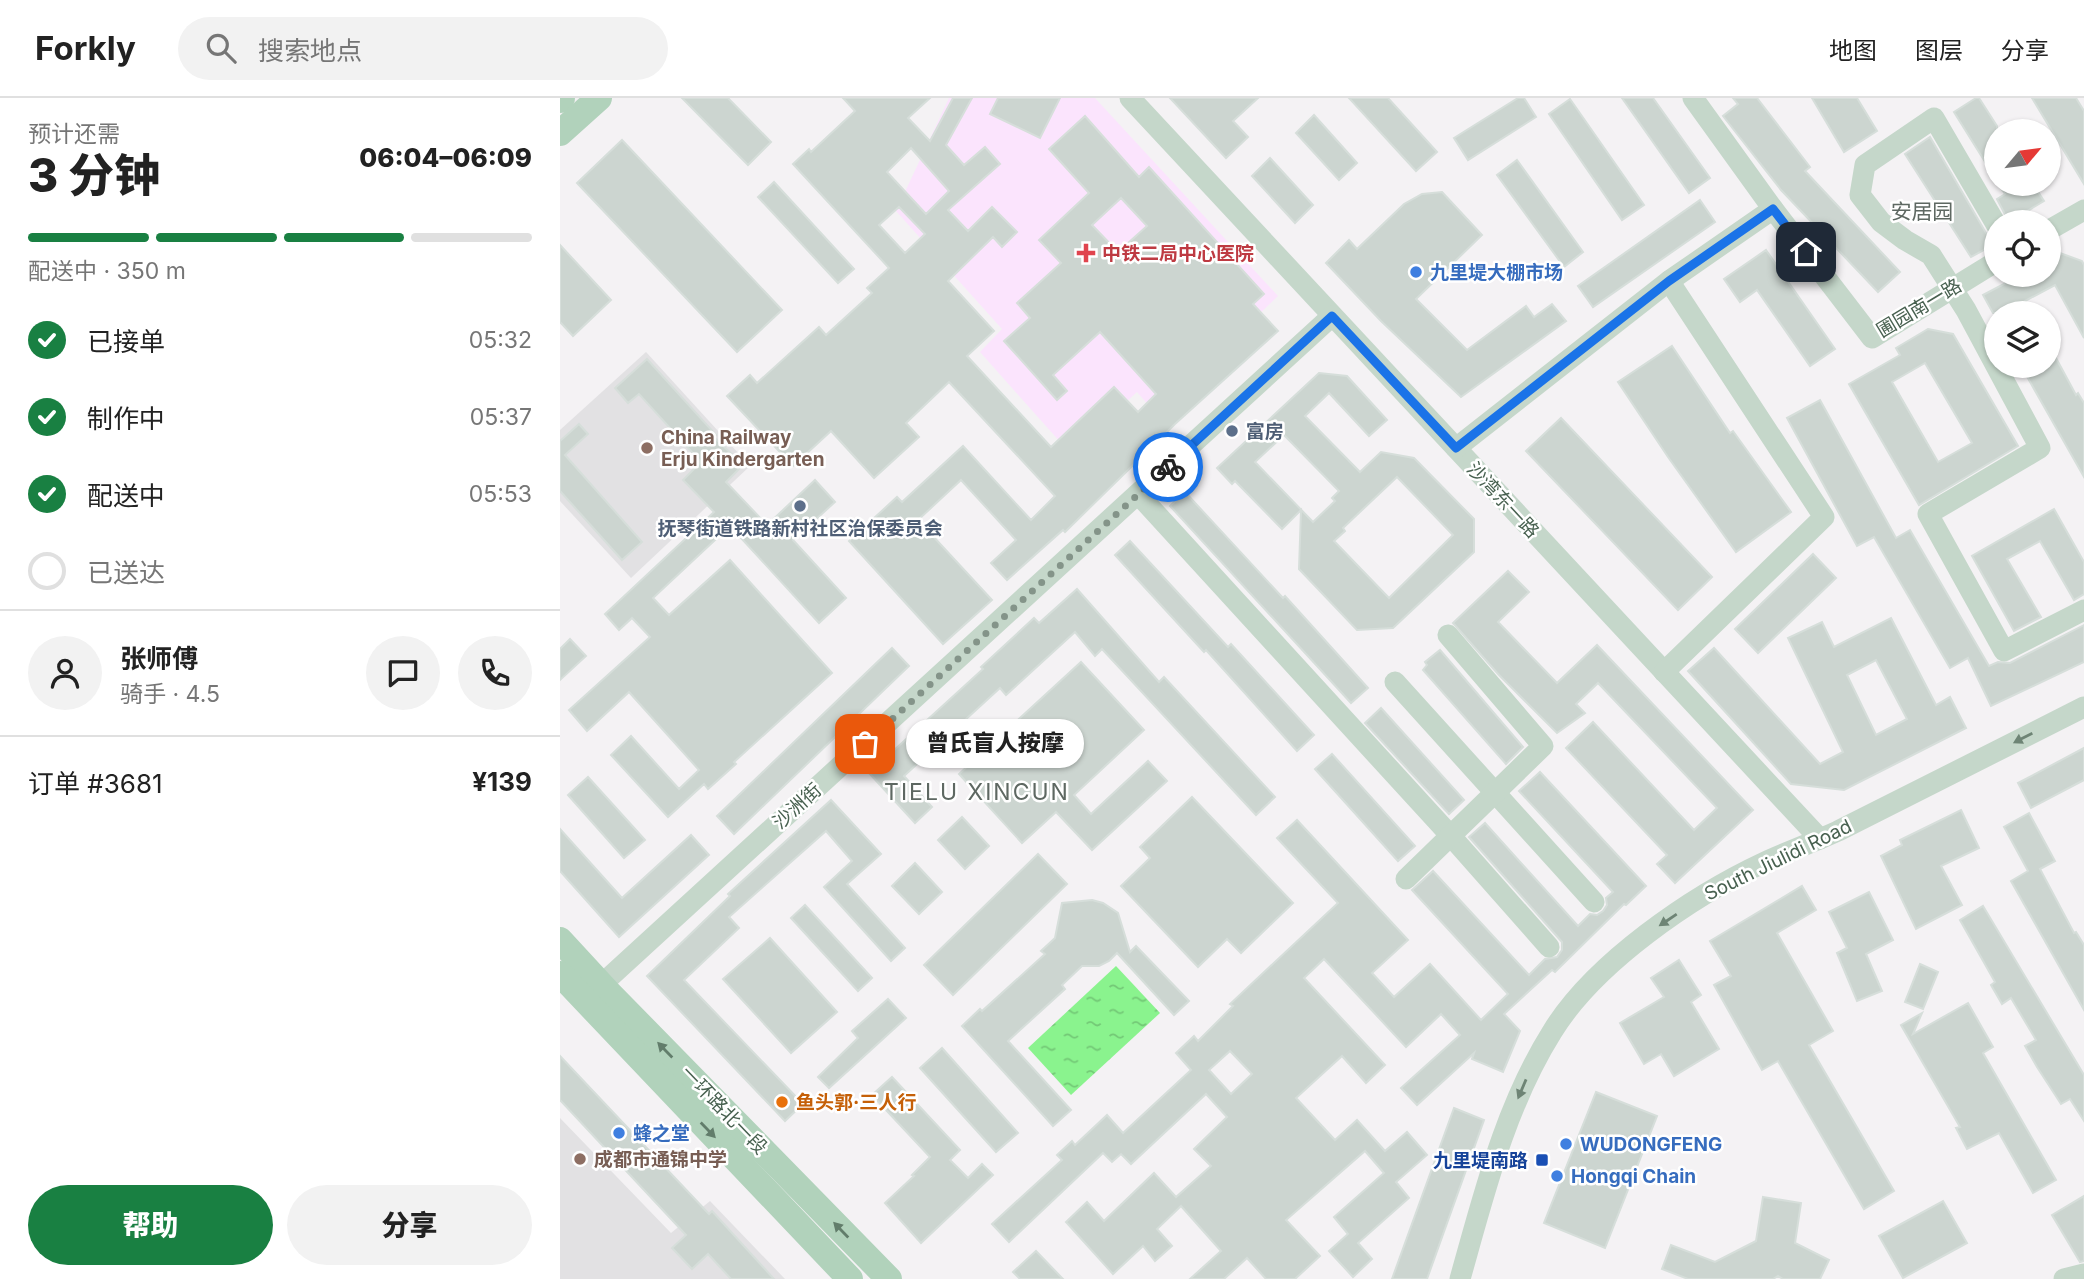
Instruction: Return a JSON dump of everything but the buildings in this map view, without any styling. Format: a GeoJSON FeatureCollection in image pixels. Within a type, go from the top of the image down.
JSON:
{"type":"FeatureCollection","features":[{"type":"Feature","properties":{"kind":"main road"},"geometry":{"type":"LineString","coordinates":[[560,133],[599,98]]}},
{"type":"Feature","properties":{"kind":"main road","name":"一环路北一段"},"geometry":{"type":"LineString","coordinates":[[560,940],[889,1279]]}},
{"type":"Feature","properties":{"kind":"main road","name":"一环路北一段"},"geometry":{"type":"LineString","coordinates":[[560,974],[850,1279]]}},
{"type":"Feature","properties":{"kind":"street","name":"沙湾东一路"},"geometry":{"type":"LineString","coordinates":[[1130,98],[1820,839]]}},
{"type":"Feature","properties":{"kind":"street"},"geometry":{"type":"LineString","coordinates":[[1456,448],[1669,281],[1773,209],[1693,98]]}},
{"type":"Feature","properties":{"kind":"street"},"geometry":{"type":"LineString","coordinates":[[1988,210],[1934,118],[1865,165],[1860,195],[1881,222],[1931,255],[1952,287],[2040,448],[1928,514],[2004,651],[2084,610]]}},
{"type":"Feature","properties":{"kind":"street","name":"圃园南一路"},"geometry":{"type":"LineString","coordinates":[[1773,209],[1872,338],[1984,269]]}},
{"type":"Feature","properties":{"kind":"street"},"geometry":{"type":"LineString","coordinates":[[2061,223],[2084,210]]}},
{"type":"Feature","properties":{"kind":"street"},"geometry":{"type":"LineString","coordinates":[[1664,673],[1824,517],[1669,281]]}},
{"type":"Feature","properties":{"kind":"street","name":"沙洲街"},"geometry":{"type":"LineString","coordinates":[[601,985],[1332,316]]}},
{"type":"Feature","properties":{"kind":"street"},"geometry":{"type":"LineString","coordinates":[[1138,494],[1549,947]]}},
{"type":"Feature","properties":{"kind":"street"},"geometry":{"type":"LineString","coordinates":[[1406,879],[1544,746],[1448,635]]}},
{"type":"Feature","properties":{"kind":"street"},"geometry":{"type":"LineString","coordinates":[[1395,682],[1594,902]]}},
{"type":"Feature","properties":{"kind":"street","name":"South Jiulidi Road"},"geometry":{"type":"LineString","coordinates":[[1460,1279],[1496,1152],[1525,1082],[1552,1030],[1592,980],[1638,941],[1703,896],[1763,863],[1820,839],[2084,708]]}},
{"type":"Feature","properties":{"kind":"street"},"geometry":{"type":"LineString","coordinates":[[2064,1279],[2084,1274]]}},
{"type":"Feature","properties":{"kind":"shaded area","name":"中铁二局中心医院"},"geometry":{"type":"Polygon","coordinates":[[[949,98],[1095,98],[1278,296],[1156,414],[1137,392],[1070,453],[980,352],[1002,329],[896,211],[949,98]]]}},
{"type":"Feature","properties":{"kind":"shaded area","name":"China Railway Erju Kindergarten"},"geometry":{"type":"Polygon","coordinates":[[[646,352],[750,466],[631,578],[560,501],[560,430],[646,352]]]}},
{"type":"Feature","properties":{"kind":"shaded area","name":"成都市通锦中学"},"geometry":{"type":"Polygon","coordinates":[[[560,1118],[671,1233],[710,1201],[785,1279],[560,1279],[560,1118]]]}},
{"type":"Feature","properties":{"kind":"water"},"geometry":{"type":"Polygon","coordinates":[[[1116,966],[1160,1013],[1071,1095],[1028,1048],[1116,966]]]}},
{"type":"Feature","properties":{"kind":"way so far"},"geometry":{"type":"LineString","coordinates":[[865,744],[1168,467]]}},
{"type":"Feature","properties":{"kind":"place","name":"中铁二局中心医院"},"geometry":{"type":"Point","coordinates":[1086,253]}},
{"type":"Feature","properties":{"kind":"place","name":"九里堤大棚市场"},"geometry":{"type":"Point","coordinates":[1416,272]}},
{"type":"Feature","properties":{"kind":"place","name":"富房"},"geometry":{"type":"Point","coordinates":[1232,431]}},
{"type":"Feature","properties":{"kind":"place","name":"China Railway Erju Kindergarten"},"geometry":{"type":"Point","coordinates":[647,448]}},
{"type":"Feature","properties":{"kind":"place","name":"抚琴街道铁路新村社区治保委员会"},"geometry":{"type":"Point","coordinates":[800,506]}},
{"type":"Feature","properties":{"kind":"place","name":"曾氏盲人按摩"},"geometry":{"type":"Point","coordinates":[865,744]}},
{"type":"Feature","properties":{"kind":"place","name":"鱼头郭·三人行"},"geometry":{"type":"Point","coordinates":[782,1102]}},
{"type":"Feature","properties":{"kind":"place","name":"蜂之堂"},"geometry":{"type":"Point","coordinates":[619,1133]}},
{"type":"Feature","properties":{"kind":"place","name":"WUDONGFENG"},"geometry":{"type":"Point","coordinates":[1566,1144]}},
{"type":"Feature","properties":{"kind":"place","name":"成都市通锦中学"},"geometry":{"type":"Point","coordinates":[580,1159]}},
{"type":"Feature","properties":{"kind":"place","name":"九里堤南路"},"geometry":{"type":"Point","coordinates":[1542,1160]}},
{"type":"Feature","properties":{"kind":"place","name":"Hongqi Chain"},"geometry":{"type":"Point","coordinates":[1557,1176]}},
{"type":"Feature","properties":{"kind":"district","name":"安居园"},"geometry":{"type":"Point","coordinates":[1922,211]}},
{"type":"Feature","properties":{"kind":"district","name":"TIELU XINCUN"},"geometry":{"type":"Point","coordinates":[977,792]}},
{"type":"Feature","properties":{"kind":"route"},"geometry":{"type":"LineString","coordinates":[[1168,467],[1332,316],[1456,448],[1669,281],[1773,209],[1806,252]]}}]}
